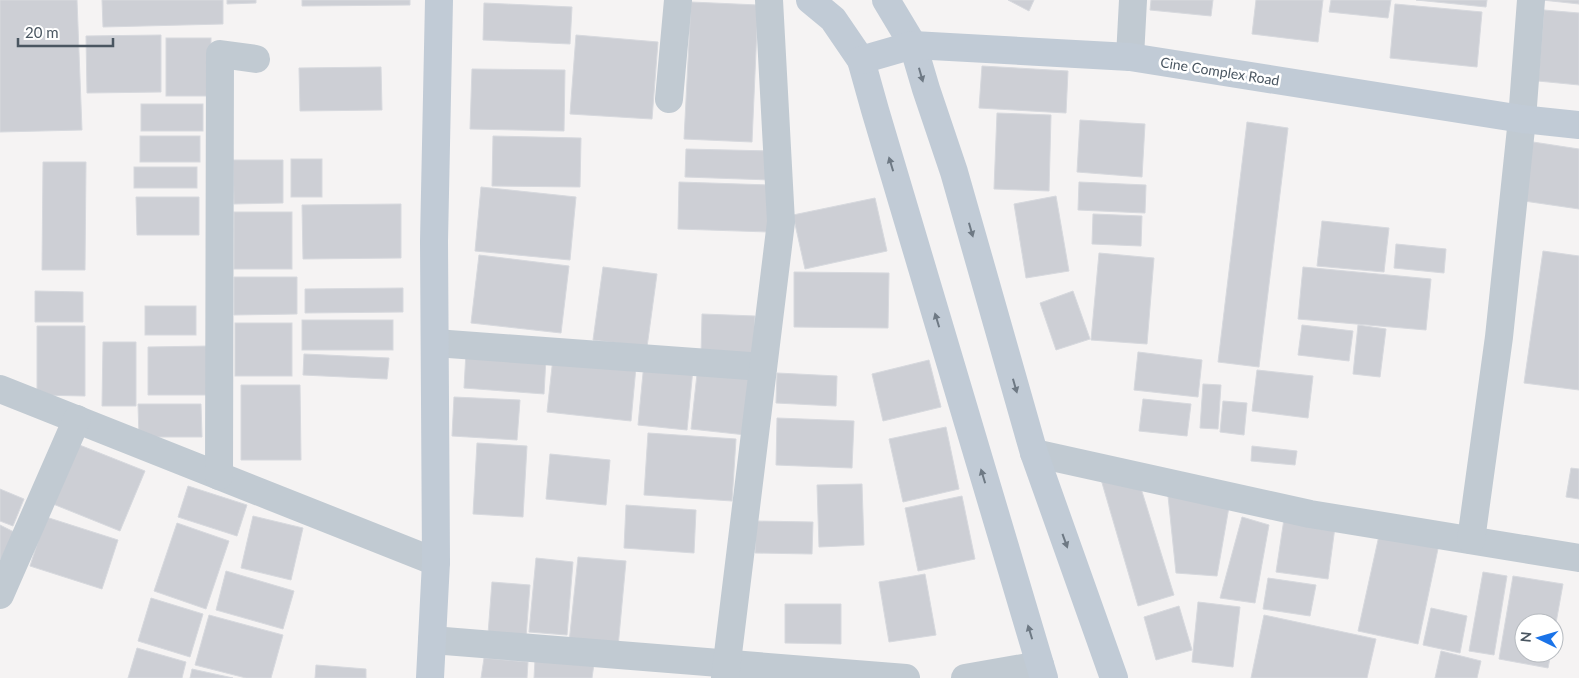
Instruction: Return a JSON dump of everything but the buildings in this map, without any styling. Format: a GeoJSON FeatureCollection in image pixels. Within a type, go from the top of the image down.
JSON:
{"type":"FeatureCollection","features":[{"type":"Feature","properties":{"kind":"main road"},"geometry":{"type":"LineString","coordinates":[[430,678],[436,562],[434,241],[439,0]]}},
{"type":"Feature","properties":{"kind":"main road"},"geometry":{"type":"LineString","coordinates":[[810,0],[833,19],[862,60],[874,110],[1042,672]]}},
{"type":"Feature","properties":{"kind":"main road"},"geometry":{"type":"LineString","coordinates":[[886,0],[913,45],[954,172],[1034,453],[1114,678]]}},
{"type":"Feature","properties":{"kind":"main road","name":"Cine Complex Road"},"geometry":{"type":"LineString","coordinates":[[862,60],[913,45],[1130,57],[1522,119],[1579,125]]}},
{"type":"Feature","properties":{"kind":"street"},"geometry":{"type":"LineString","coordinates":[[669,99],[678,0]]}},
{"type":"Feature","properties":{"kind":"street"},"geometry":{"type":"LineString","coordinates":[[726,671],[781,222],[769,0]]}},
{"type":"Feature","properties":{"kind":"street"},"geometry":{"type":"LineString","coordinates":[[1130,57],[1133,0]]}},
{"type":"Feature","properties":{"kind":"street"},"geometry":{"type":"LineString","coordinates":[[1471,540],[1498,337],[1522,119],[1531,0]]}},
{"type":"Feature","properties":{"kind":"street"},"geometry":{"type":"LineString","coordinates":[[219,476],[220,54],[256,59]]}},
{"type":"Feature","properties":{"kind":"street"},"geometry":{"type":"LineString","coordinates":[[435,343],[763,367]]}},
{"type":"Feature","properties":{"kind":"street"},"geometry":{"type":"LineString","coordinates":[[0,388],[436,562]]}},
{"type":"Feature","properties":{"kind":"street"},"geometry":{"type":"LineString","coordinates":[[0,596],[77,419]]}},
{"type":"Feature","properties":{"kind":"street"},"geometry":{"type":"LineString","coordinates":[[1034,453],[1310,514],[1579,558]]}},
{"type":"Feature","properties":{"kind":"street"},"geometry":{"type":"LineString","coordinates":[[432,640],[726,671],[906,678]]}},
{"type":"Feature","properties":{"kind":"street"},"geometry":{"type":"LineString","coordinates":[[965,678],[1042,672]]}}]}
